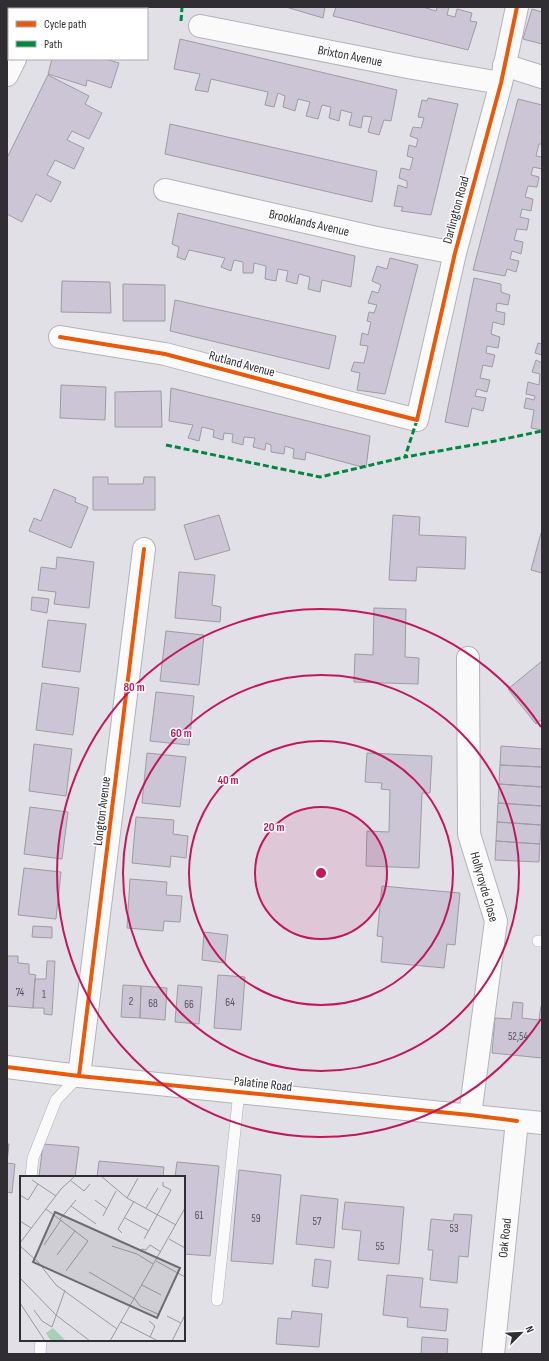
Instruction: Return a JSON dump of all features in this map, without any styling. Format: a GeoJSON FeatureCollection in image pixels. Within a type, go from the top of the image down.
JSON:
{"type":"FeatureCollection","features":[{"type":"Feature","properties":{"kind":"street","name":"Darlington Road"},"geometry":{"type":"LineString","coordinates":[[416,420],[455,252],[503,74],[517,7]]}},
{"type":"Feature","properties":{"kind":"street","name":"Brixton Avenue"},"geometry":{"type":"LineString","coordinates":[[200,26],[413,68],[542,77]]}},
{"type":"Feature","properties":{"kind":"street"},"geometry":{"type":"LineString","coordinates":[[7,75],[14,60]]}},
{"type":"Feature","properties":{"kind":"street","name":"Brooklands Avenue"},"geometry":{"type":"LineString","coordinates":[[165,190],[372,237],[455,252]]}},
{"type":"Feature","properties":{"kind":"street","name":"Rutland Avenue"},"geometry":{"type":"LineString","coordinates":[[60,336],[165,354],[416,420]]}},
{"type":"Feature","properties":{"kind":"street","name":"Longton Avenue"},"geometry":{"type":"LineString","coordinates":[[80,1076],[144,549]]}},
{"type":"Feature","properties":{"kind":"street","name":"Hollyroyde Close"},"geometry":{"type":"LineString","coordinates":[[468,658],[469,834],[496,921],[470,1115]]}},
{"type":"Feature","properties":{"kind":"street","name":"Palatine Road"},"geometry":{"type":"LineString","coordinates":[[7,1067],[80,1076],[542,1123]]}},
{"type":"Feature","properties":{"kind":"street","name":"Oak Road"},"geometry":{"type":"LineString","coordinates":[[493,1354],[517,1121]]}},
{"type":"Feature","properties":{"kind":"lane"},"geometry":{"type":"LineString","coordinates":[[31,1176],[33,1158],[56,1100],[80,1076]]}},
{"type":"Feature","properties":{"kind":"lane"},"geometry":{"type":"LineString","coordinates":[[217,1300],[238,1092]]}},
{"type":"Feature","properties":{"kind":"lane"},"geometry":{"type":"LineString","coordinates":[[40,1354],[41,1341]]}},
{"type":"Feature","properties":{"kind":"building"},"geometry":{"type":"Polygon","coordinates":[[[68,7],[141,7],[140,8],[68,7]]]}},
{"type":"Feature","properties":{"kind":"building"},"geometry":{"type":"Polygon","coordinates":[[[286,7],[325,7],[323,18],[286,7]]]}},
{"type":"Feature","properties":{"kind":"building"},"geometry":{"type":"Polygon","coordinates":[[[336,7],[423,7],[436,11],[437,7],[449,7],[447,15],[455,17],[457,9],[472,13],[470,21],[477,22],[468,50],[333,16],[336,7]]]}},
{"type":"Feature","properties":{"kind":"building"},"geometry":{"type":"Polygon","coordinates":[[[532,9],[542,12],[542,44],[523,39],[532,9]]]}},
{"type":"Feature","properties":{"kind":"building"},"geometry":{"type":"Polygon","coordinates":[[[180,39],[397,90],[391,121],[384,120],[379,135],[368,132],[372,117],[363,116],[361,128],[349,125],[352,113],[341,110],[339,121],[329,118],[331,107],[322,105],[318,119],[306,116],[310,102],[298,99],[295,111],[283,107],[285,96],[278,93],[274,107],[265,105],[268,92],[211,79],[208,92],[195,90],[200,74],[174,69],[180,39]]]}},
{"type":"Feature","properties":{"kind":"building"},"geometry":{"type":"Polygon","coordinates":[[[52,60],[108,60],[119,63],[111,88],[87,80],[86,86],[48,74],[52,60]]]}},
{"type":"Feature","properties":{"kind":"building"},"geometry":{"type":"Polygon","coordinates":[[[48,75],[89,96],[85,104],[102,113],[89,139],[72,131],[67,140],[84,148],[74,169],[55,160],[47,175],[61,182],[51,202],[36,194],[22,222],[7,214],[7,158],[48,75]]]}},
{"type":"Feature","properties":{"kind":"building"},"geometry":{"type":"Polygon","coordinates":[[[428,98],[458,104],[431,215],[401,211],[403,207],[394,206],[398,185],[407,188],[407,181],[399,178],[401,168],[410,170],[413,158],[407,156],[409,145],[416,147],[418,139],[410,136],[413,127],[421,128],[424,118],[418,117],[422,100],[427,101],[428,98]]]}},
{"type":"Feature","properties":{"kind":"building"},"geometry":{"type":"Polygon","coordinates":[[[518,99],[542,105],[542,144],[539,144],[536,156],[542,157],[542,169],[533,167],[531,175],[539,177],[537,187],[528,186],[525,197],[533,199],[531,211],[522,209],[520,217],[529,219],[527,230],[517,229],[514,240],[523,242],[521,254],[512,251],[510,259],[519,261],[516,272],[507,269],[505,276],[473,270],[518,99]]]}},
{"type":"Feature","properties":{"kind":"building"},"geometry":{"type":"Polygon","coordinates":[[[170,124],[377,171],[372,202],[165,154],[170,124]]]}},
{"type":"Feature","properties":{"kind":"building"},"geometry":{"type":"Polygon","coordinates":[[[178,213],[355,256],[351,287],[322,280],[320,292],[308,289],[310,277],[299,274],[297,284],[286,281],[288,271],[278,269],[276,281],[265,279],[266,266],[254,263],[253,273],[243,273],[243,262],[234,260],[231,271],[221,267],[225,258],[189,250],[185,260],[177,257],[179,247],[172,244],[178,213]]]}},
{"type":"Feature","properties":{"kind":"building"},"geometry":{"type":"Polygon","coordinates":[[[390,258],[418,265],[385,394],[357,390],[360,373],[351,371],[354,362],[364,363],[368,346],[360,345],[362,333],[368,335],[371,322],[367,321],[369,312],[374,313],[377,305],[368,303],[372,291],[378,293],[381,285],[372,281],[377,266],[387,269],[390,258]]]}},
{"type":"Feature","properties":{"kind":"building"},"geometry":{"type":"Polygon","coordinates":[[[474,278],[501,284],[501,292],[510,295],[508,305],[497,303],[496,311],[505,313],[504,325],[493,322],[491,334],[500,337],[498,348],[487,346],[486,353],[495,355],[492,367],[483,365],[480,378],[490,380],[487,392],[477,389],[475,396],[486,398],[483,411],[472,408],[468,427],[445,422],[474,278]]]}},
{"type":"Feature","properties":{"kind":"building"},"geometry":{"type":"Polygon","coordinates":[[[62,281],[110,282],[111,313],[61,312],[62,281]]]}},
{"type":"Feature","properties":{"kind":"building"},"geometry":{"type":"Polygon","coordinates":[[[123,284],[165,285],[165,321],[123,321],[123,284]]]}},
{"type":"Feature","properties":{"kind":"building"},"geometry":{"type":"Polygon","coordinates":[[[175,300],[336,336],[329,369],[170,331],[175,300]]]}},
{"type":"Feature","properties":{"kind":"building"},"geometry":{"type":"Polygon","coordinates":[[[538,343],[542,344],[542,355],[535,353],[538,343]]]}},
{"type":"Feature","properties":{"kind":"building"},"geometry":{"type":"Polygon","coordinates":[[[536,360],[542,363],[542,430],[531,428],[534,410],[524,408],[526,398],[534,400],[535,396],[526,394],[528,382],[539,385],[540,374],[532,372],[536,360]]]}},
{"type":"Feature","properties":{"kind":"building"},"geometry":{"type":"Polygon","coordinates":[[[61,385],[106,387],[105,420],[60,418],[61,385]]]}},
{"type":"Feature","properties":{"kind":"building"},"geometry":{"type":"Polygon","coordinates":[[[171,388],[370,436],[366,468],[306,452],[305,460],[293,458],[294,449],[285,446],[284,454],[271,452],[271,445],[266,443],[265,450],[253,447],[255,438],[244,437],[243,445],[232,442],[233,434],[224,433],[223,440],[213,437],[214,430],[202,427],[199,441],[188,438],[193,425],[169,421],[171,388]]]}},
{"type":"Feature","properties":{"kind":"building"},"geometry":{"type":"Polygon","coordinates":[[[161,391],[162,427],[115,427],[115,392],[161,391]]]}},
{"type":"Feature","properties":{"kind":"building"},"geometry":{"type":"Polygon","coordinates":[[[93,477],[108,477],[108,484],[143,484],[144,477],[155,477],[155,510],[93,510],[93,477]]]}},
{"type":"Feature","properties":{"kind":"building"},"geometry":{"type":"Polygon","coordinates":[[[54,489],[76,498],[75,502],[88,507],[71,548],[29,531],[34,518],[41,521],[54,489]]]}},
{"type":"Feature","properties":{"kind":"building"},"geometry":{"type":"Polygon","coordinates":[[[219,515],[230,550],[195,560],[184,525],[219,515]]]}},
{"type":"Feature","properties":{"kind":"building"},"geometry":{"type":"Polygon","coordinates":[[[393,515],[420,517],[419,535],[466,537],[465,569],[417,567],[416,581],[389,580],[393,515]]]}},
{"type":"Feature","properties":{"kind":"building"},"geometry":{"type":"Polygon","coordinates":[[[542,533],[542,573],[531,570],[542,533]]]}},
{"type":"Feature","properties":{"kind":"building"},"geometry":{"type":"Polygon","coordinates":[[[57,557],[94,562],[89,608],[54,604],[56,592],[38,590],[41,567],[56,569],[57,557]]]}},
{"type":"Feature","properties":{"kind":"building"},"geometry":{"type":"Polygon","coordinates":[[[179,572],[215,575],[212,605],[221,607],[220,622],[175,618],[179,572]]]}},
{"type":"Feature","properties":{"kind":"building"},"geometry":{"type":"Polygon","coordinates":[[[32,597],[49,599],[47,613],[31,610],[32,597]]]}},
{"type":"Feature","properties":{"kind":"building"},"geometry":{"type":"Polygon","coordinates":[[[374,608],[406,609],[405,657],[419,658],[418,684],[354,682],[355,654],[373,655],[374,608]]]}},
{"type":"Feature","properties":{"kind":"building"},"geometry":{"type":"Polygon","coordinates":[[[48,620],[86,624],[80,672],[42,667],[48,620]]]}},
{"type":"Feature","properties":{"kind":"building"},"geometry":{"type":"Polygon","coordinates":[[[166,631],[204,635],[199,685],[160,681],[166,631]]]}},
{"type":"Feature","properties":{"kind":"building"},"geometry":{"type":"Polygon","coordinates":[[[542,661],[542,719],[536,724],[508,689],[542,661]]]}},
{"type":"Feature","properties":{"kind":"building"},"geometry":{"type":"Polygon","coordinates":[[[42,683],[79,688],[73,735],[36,730],[42,683]]]}},
{"type":"Feature","properties":{"kind":"building"},"geometry":{"type":"Polygon","coordinates":[[[156,692],[194,696],[189,745],[150,741],[156,692]]]}},
{"type":"Feature","properties":{"kind":"building"},"geometry":{"type":"Polygon","coordinates":[[[34,744],[72,749],[66,796],[29,791],[34,744]]]}},
{"type":"Feature","properties":{"kind":"building"},"geometry":{"type":"Polygon","coordinates":[[[501,746],[542,749],[542,767],[500,765],[501,746]]]}},
{"type":"Feature","properties":{"kind":"building"},"geometry":{"type":"Polygon","coordinates":[[[147,753],[186,757],[180,807],[142,803],[147,753]]]}},
{"type":"Feature","properties":{"kind":"building"},"geometry":{"type":"Polygon","coordinates":[[[367,753],[432,756],[430,793],[422,793],[419,868],[366,866],[367,831],[389,832],[390,790],[381,789],[382,783],[365,782],[367,753]]]}},
{"type":"Feature","properties":{"kind":"building"},"geometry":{"type":"Polygon","coordinates":[[[500,765],[542,767],[542,787],[499,784],[500,765]]]}},
{"type":"Feature","properties":{"kind":"building"},"geometry":{"type":"Polygon","coordinates":[[[499,784],[542,787],[542,806],[498,803],[499,784]]]}},
{"type":"Feature","properties":{"kind":"building"},"geometry":{"type":"Polygon","coordinates":[[[498,803],[542,806],[541,825],[497,822],[498,803]]]}},
{"type":"Feature","properties":{"kind":"building"},"geometry":{"type":"Polygon","coordinates":[[[30,807],[68,812],[62,859],[24,854],[30,807]]]}},
{"type":"Feature","properties":{"kind":"building"},"geometry":{"type":"Polygon","coordinates":[[[136,817],[174,820],[173,834],[188,836],[186,858],[171,856],[170,867],[132,863],[136,817]]]}},
{"type":"Feature","properties":{"kind":"building"},"geometry":{"type":"Polygon","coordinates":[[[497,822],[541,825],[540,844],[496,841],[497,822]]]}},
{"type":"Feature","properties":{"kind":"building"},"geometry":{"type":"Polygon","coordinates":[[[496,841],[540,844],[539,862],[495,860],[496,841]]]}},
{"type":"Feature","properties":{"kind":"building"},"geometry":{"type":"Polygon","coordinates":[[[24,868],[61,872],[56,919],[18,915],[24,868]]]}},
{"type":"Feature","properties":{"kind":"building"},"geometry":{"type":"Polygon","coordinates":[[[130,879],[167,882],[166,895],[182,896],[180,922],[164,921],[163,931],[127,928],[130,879]]]}},
{"type":"Feature","properties":{"kind":"building"},"geometry":{"type":"Polygon","coordinates":[[[382,886],[460,893],[455,945],[447,944],[444,968],[381,962],[383,937],[377,936],[382,886]]]}},
{"type":"Feature","properties":{"kind":"building"},"geometry":{"type":"Polygon","coordinates":[[[33,926],[52,927],[52,938],[32,937],[33,926]]]}},
{"type":"Feature","properties":{"kind":"building"},"geometry":{"type":"Polygon","coordinates":[[[204,932],[228,935],[225,963],[202,960],[204,932]]]}},
{"type":"Feature","properties":{"kind":"building"},"geometry":{"type":"Polygon","coordinates":[[[7,956],[18,956],[18,963],[29,964],[29,974],[36,975],[33,1008],[7,1006],[7,956]]]}},
{"type":"Feature","properties":{"kind":"building"},"geometry":{"type":"Polygon","coordinates":[[[47,961],[55,961],[52,1015],[44,1014],[44,1008],[33,1008],[35,979],[46,979],[47,961]]]}},
{"type":"Feature","properties":{"kind":"building"},"geometry":{"type":"Polygon","coordinates":[[[218,975],[245,977],[241,1030],[214,1028],[218,975]]]}},
{"type":"Feature","properties":{"kind":"building"},"geometry":{"type":"Polygon","coordinates":[[[123,985],[141,986],[140,1018],[121,1017],[123,985]]]}},
{"type":"Feature","properties":{"kind":"building"},"geometry":{"type":"Polygon","coordinates":[[[178,985],[202,987],[199,1024],[175,1022],[178,985]]]}},
{"type":"Feature","properties":{"kind":"building"},"geometry":{"type":"Polygon","coordinates":[[[141,986],[167,988],[165,1020],[140,1018],[141,986]]]}},
{"type":"Feature","properties":{"kind":"building"},"geometry":{"type":"Polygon","coordinates":[[[513,1002],[523,1003],[522,1018],[539,1020],[542,1006],[542,1058],[492,1053],[495,1018],[511,1019],[513,1002]]]}},
{"type":"Feature","properties":{"kind":"building"},"geometry":{"type":"Polygon","coordinates":[[[7,1144],[9,1144],[7,1163],[7,1144]]]}},
{"type":"Feature","properties":{"kind":"building"},"geometry":{"type":"Polygon","coordinates":[[[43,1144],[79,1147],[75,1176],[39,1176],[43,1144]]]}},
{"type":"Feature","properties":{"kind":"building"},"geometry":{"type":"Polygon","coordinates":[[[99,1161],[164,1167],[163,1176],[97,1176],[99,1161]]]}},
{"type":"Feature","properties":{"kind":"building"},"geometry":{"type":"Polygon","coordinates":[[[177,1162],[219,1166],[210,1256],[185,1254],[185,1176],[175,1176],[177,1162]]]}},
{"type":"Feature","properties":{"kind":"building"},"geometry":{"type":"Polygon","coordinates":[[[7,1163],[15,1164],[12,1193],[7,1192],[7,1163]]]}},
{"type":"Feature","properties":{"kind":"building"},"geometry":{"type":"Polygon","coordinates":[[[239,1170],[281,1175],[273,1264],[231,1261],[239,1170]]]}},
{"type":"Feature","properties":{"kind":"building"},"geometry":{"type":"Polygon","coordinates":[[[301,1195],[338,1199],[334,1248],[296,1244],[301,1195]]]}},
{"type":"Feature","properties":{"kind":"building"},"geometry":{"type":"Polygon","coordinates":[[[345,1202],[404,1207],[399,1264],[358,1260],[361,1231],[342,1229],[345,1202]]]}},
{"type":"Feature","properties":{"kind":"building"},"geometry":{"type":"Polygon","coordinates":[[[454,1214],[472,1215],[468,1257],[459,1256],[457,1283],[430,1280],[433,1250],[428,1250],[431,1219],[453,1221],[454,1214]]]}},
{"type":"Feature","properties":{"kind":"building"},"geometry":{"type":"Polygon","coordinates":[[[315,1259],[331,1261],[328,1288],[312,1286],[315,1259]]]}},
{"type":"Feature","properties":{"kind":"building"},"geometry":{"type":"Polygon","coordinates":[[[387,1275],[423,1278],[420,1307],[448,1309],[446,1331],[407,1327],[408,1318],[383,1315],[387,1275]]]}},
{"type":"Feature","properties":{"kind":"building"},"geometry":{"type":"Polygon","coordinates":[[[292,1311],[322,1314],[319,1347],[276,1344],[278,1318],[291,1319],[292,1311]]]}},
{"type":"Feature","properties":{"kind":"building"},"geometry":{"type":"Polygon","coordinates":[[[422,1337],[448,1339],[447,1354],[421,1354],[422,1337]]]}},
{"type":"Feature","properties":{"kind":"marked path"},"geometry":{"type":"LineString","coordinates":[[181,21],[182,7]]}},
{"type":"Feature","properties":{"kind":"marked path"},"geometry":{"type":"LineString","coordinates":[[417,420],[405,457],[542,431]]}},
{"type":"Feature","properties":{"kind":"marked path"},"geometry":{"type":"LineString","coordinates":[[166,445],[320,477],[405,457]]}},
{"type":"Feature","properties":{"kind":"cycle path"},"geometry":{"type":"LineString","coordinates":[[60,337],[165,354],[417,420],[455,253],[501,83],[517,7]]}},
{"type":"Feature","properties":{"kind":"cycle path"},"geometry":{"type":"LineString","coordinates":[[79,1076],[144,549]]}},
{"type":"Feature","properties":{"kind":"cycle path"},"geometry":{"type":"LineString","coordinates":[[7,1067],[79,1076],[517,1121]]}}]}
